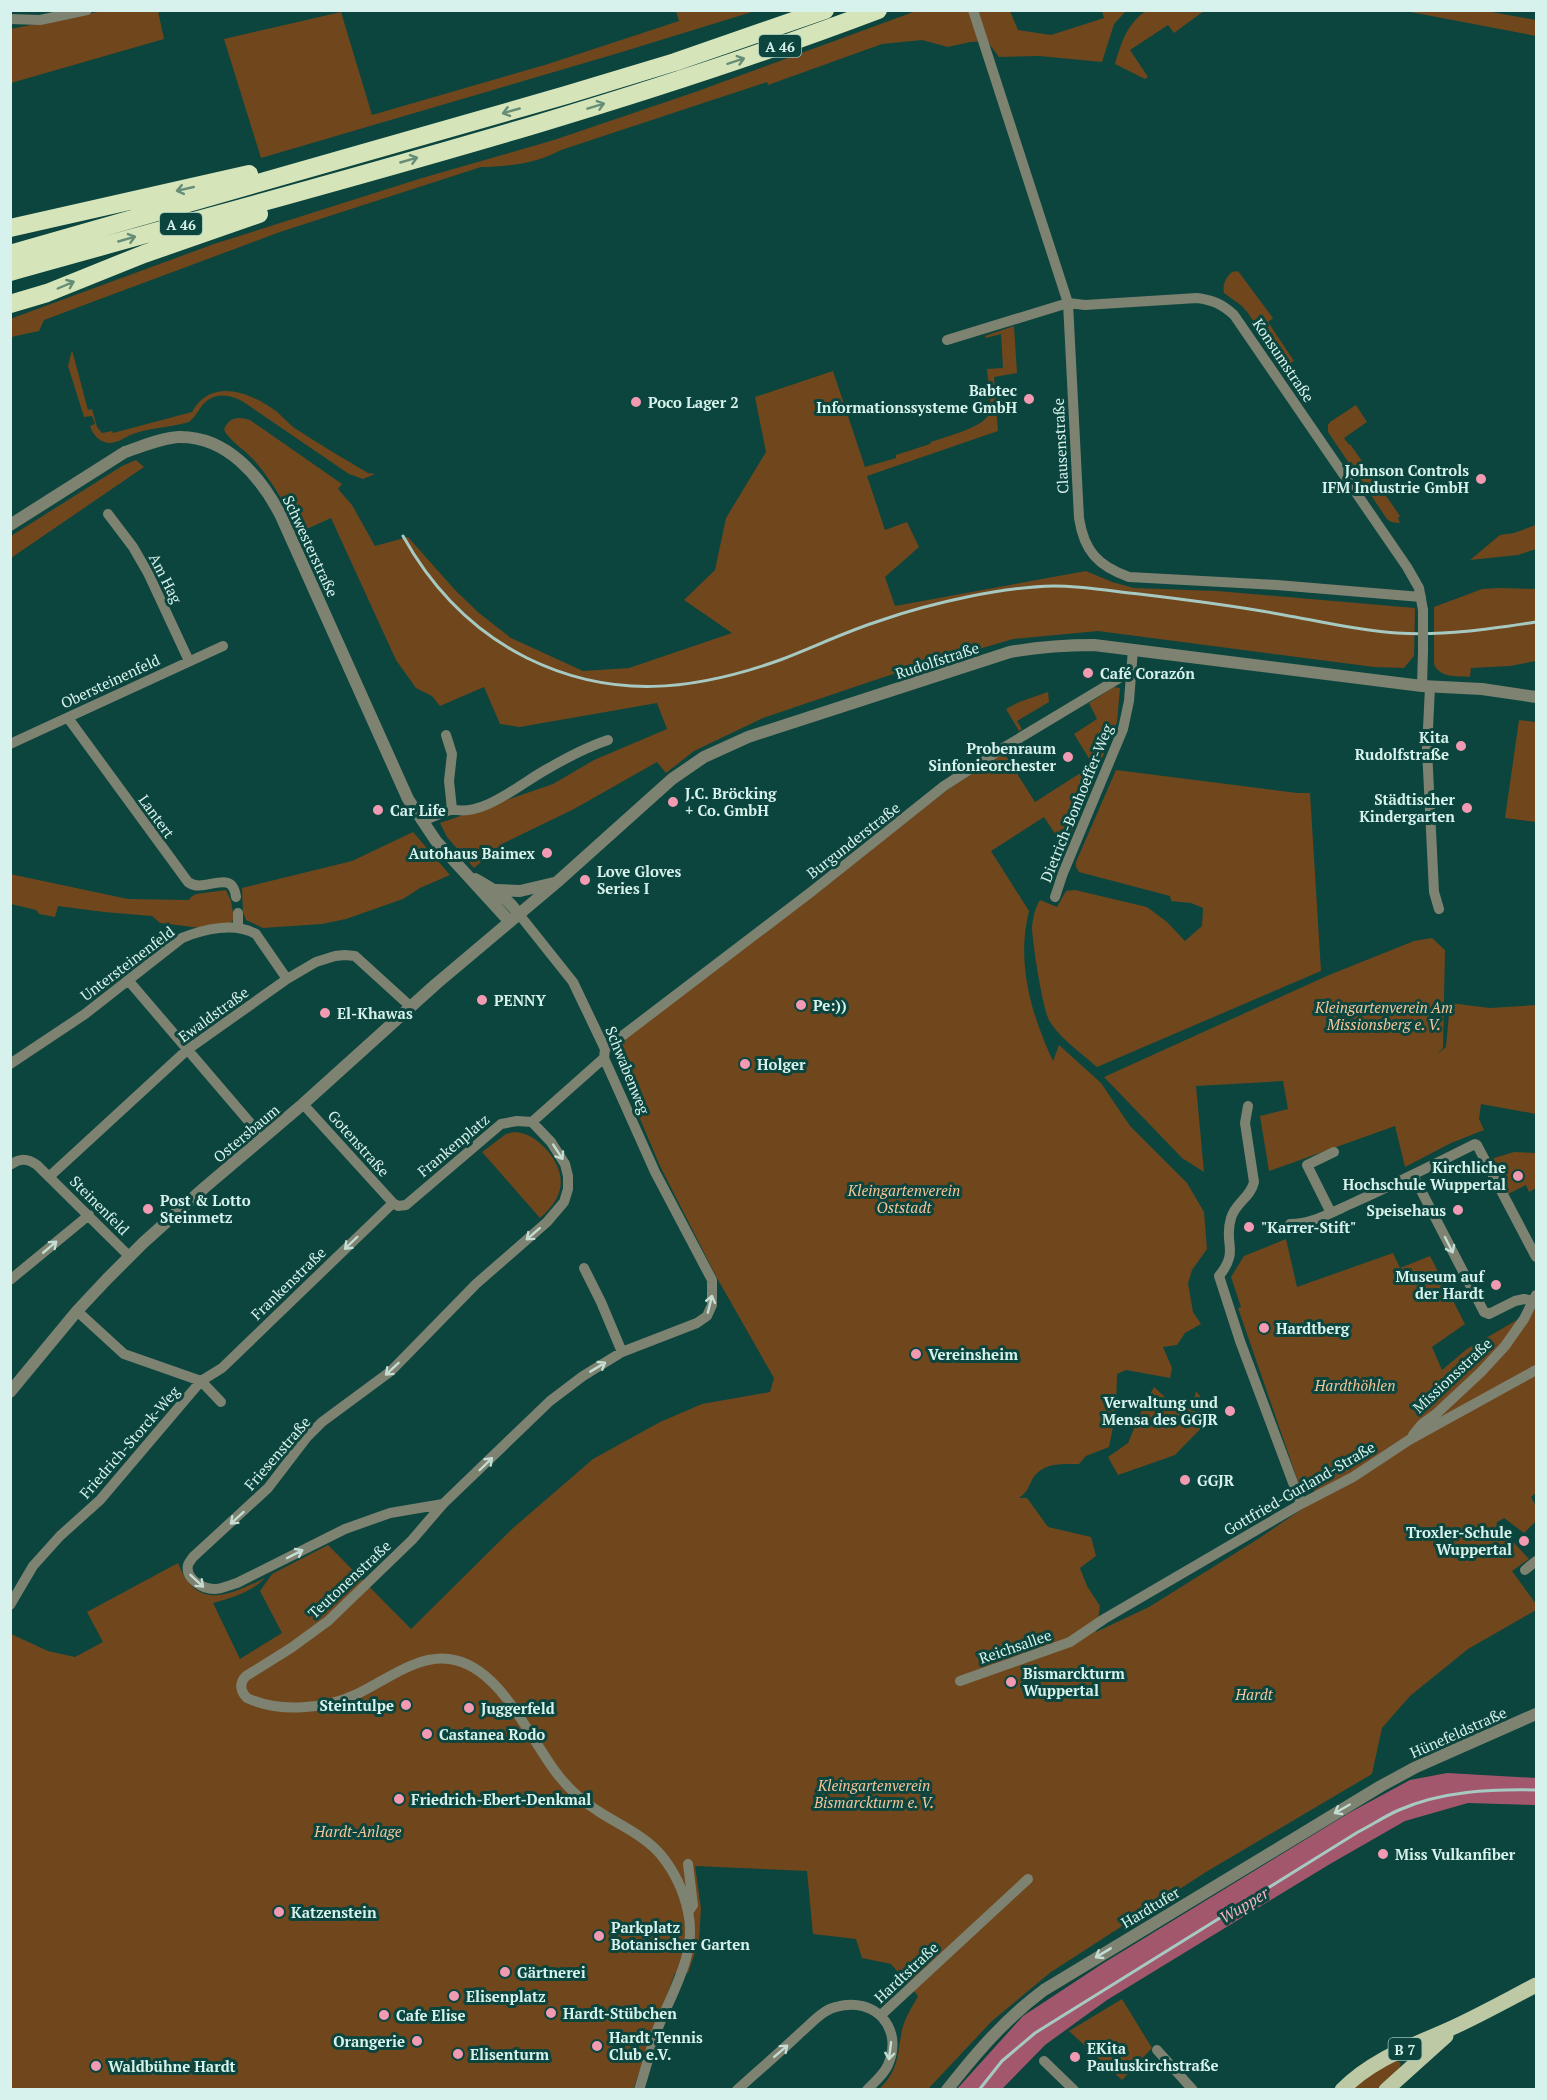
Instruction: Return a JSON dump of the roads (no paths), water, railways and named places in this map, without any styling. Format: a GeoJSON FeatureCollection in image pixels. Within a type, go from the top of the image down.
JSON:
{"type":"FeatureCollection","features":[{"type":"Feature","properties":{"kind":"highway","name":"A 46"},"geometry":{"type":"LineString","coordinates":[[10,254],[666,65],[825,10]]}},
{"type":"Feature","properties":{"kind":"highway","name":"A 46"},"geometry":{"type":"LineString","coordinates":[[10,272],[352,176],[669,83],[762,53],[878,10]]}},
{"type":"Feature","properties":{"kind":"highway"},"geometry":{"type":"LineString","coordinates":[[10,228],[257,172],[345,159]]}},
{"type":"Feature","properties":{"kind":"highway"},"geometry":{"type":"LineString","coordinates":[[10,304],[47,293],[144,254],[265,212],[352,176]]}},
{"type":"Feature","properties":{"kind":"main road","name":"B 7"},"geometry":{"type":"LineString","coordinates":[[1342,2090],[1362,2071],[1390,2055],[1457,2026],[1536,1985]]}},
{"type":"Feature","properties":{"kind":"main road","name":"B 7"},"geometry":{"type":"LineString","coordinates":[[1386,2090],[1457,2026]]}},
{"type":"Feature","properties":{"kind":"main road"},"geometry":{"type":"LineString","coordinates":[[1390,2055],[1403,2057],[1406,2065],[1404,2073]]}},
{"type":"Feature","properties":{"kind":"street"},"geometry":{"type":"LineString","coordinates":[[10,19],[40,20],[87,10]]}},
{"type":"Feature","properties":{"kind":"street","name":"Clausenstraße"},"geometry":{"type":"LineString","coordinates":[[973,10],[1068,303],[1079,518],[1086,543],[1100,562],[1108,569],[1130,578],[1277,585],[1421,597]]}},
{"type":"Feature","properties":{"kind":"street","name":"Konsumstraße"},"geometry":{"type":"LineString","coordinates":[[947,340],[1068,303],[1085,305],[1197,298],[1212,300],[1224,305],[1234,315],[1407,567],[1419,588],[1423,610],[1426,687]]}},
{"type":"Feature","properties":{"kind":"street","name":"Schwesterstraße"},"geometry":{"type":"LineString","coordinates":[[10,525],[125,452],[142,446],[179,438],[202,440],[232,454],[253,472],[273,500],[404,789],[422,821],[436,841],[466,874],[514,917]]}},
{"type":"Feature","properties":{"kind":"street","name":"Am Hag"},"geometry":{"type":"LineString","coordinates":[[108,514],[148,573],[189,661]]}},
{"type":"Feature","properties":{"kind":"street","name":"Rudolfstraße"},"geometry":{"type":"LineString","coordinates":[[514,917],[556,883],[672,779],[704,757],[740,740],[1010,652],[1037,647],[1094,645],[1426,687],[1482,690],[1536,697]]}},
{"type":"Feature","properties":{"kind":"street","name":"Obersteinenfeld"},"geometry":{"type":"LineString","coordinates":[[10,744],[223,646]]}},
{"type":"Feature","properties":{"kind":"street","name":"Dietrich-Bonhoeffer-Weg"},"geometry":{"type":"LineString","coordinates":[[1055,897],[1123,729],[1129,701],[1133,650]]}},
{"type":"Feature","properties":{"kind":"street","name":"Burgunderstraße"},"geometry":{"type":"LineString","coordinates":[[532,1122],[604,1053],[944,786],[1131,671]]}},
{"type":"Feature","properties":{"kind":"street"},"geometry":{"type":"LineString","coordinates":[[1426,687],[1434,892],[1439,909]]}},
{"type":"Feature","properties":{"kind":"street","name":"Lantert"},"geometry":{"type":"LineString","coordinates":[[68,718],[188,882],[197,887],[229,883],[234,886],[236,897]]}},
{"type":"Feature","properties":{"kind":"street"},"geometry":{"type":"LineString","coordinates":[[446,735],[452,754],[449,781],[452,809]]}},
{"type":"Feature","properties":{"kind":"street"},"geometry":{"type":"LineString","coordinates":[[422,821],[452,809],[463,812],[498,800],[547,769],[588,747],[608,740]]}},
{"type":"Feature","properties":{"kind":"street","name":"Schwesterstraße"},"geometry":{"type":"LineString","coordinates":[[466,874],[496,890],[507,900],[514,917]]}},
{"type":"Feature","properties":{"kind":"street"},"geometry":{"type":"LineString","coordinates":[[496,890],[520,891],[556,883]]}},
{"type":"Feature","properties":{"kind":"street"},"geometry":{"type":"LineString","coordinates":[[238,912],[238,927],[256,934],[287,979]]}},
{"type":"Feature","properties":{"kind":"street","name":"Schwabenweg"},"geometry":{"type":"LineString","coordinates":[[514,917],[573,982],[655,1172],[712,1280]]}},
{"type":"Feature","properties":{"kind":"street","name":"Ostersbaum"},"geometry":{"type":"LineString","coordinates":[[10,1392],[77,1311],[129,1256],[514,917]]}},
{"type":"Feature","properties":{"kind":"street","name":"Untersteinenfeld"},"geometry":{"type":"LineString","coordinates":[[10,1064],[85,1014],[182,938],[201,932],[238,927]]}},
{"type":"Feature","properties":{"kind":"street","name":"Ewaldstraße"},"geometry":{"type":"LineString","coordinates":[[50,1176],[187,1050],[287,979],[316,962],[335,956],[355,956],[411,1007]]}},
{"type":"Feature","properties":{"kind":"street"},"geometry":{"type":"LineString","coordinates":[[128,980],[263,1138]]}},
{"type":"Feature","properties":{"kind":"street","name":"Gotenstraße"},"geometry":{"type":"LineString","coordinates":[[303,1104],[393,1203]]}},
{"type":"Feature","properties":{"kind":"street"},"geometry":{"type":"LineString","coordinates":[[1248,1106],[1245,1123],[1254,1182],[1252,1191],[1230,1219],[1231,1254],[1227,1266],[1219,1276],[1240,1341],[1301,1504]]}},
{"type":"Feature","properties":{"kind":"street","name":"Frankenplatz"},"geometry":{"type":"LineString","coordinates":[[393,1203],[398,1206],[406,1205],[501,1124],[517,1121],[532,1122]]}},
{"type":"Feature","properties":{"kind":"street","name":"Friesenstraße"},"geometry":{"type":"LineString","coordinates":[[443,1504],[390,1513],[345,1529],[237,1583],[223,1587],[212,1589],[204,1587],[194,1581],[189,1571],[188,1565],[193,1557],[268,1488],[307,1437],[322,1422],[391,1371],[476,1284],[547,1222],[564,1202],[568,1189],[567,1170],[560,1154],[532,1122]]}},
{"type":"Feature","properties":{"kind":"street"},"geometry":{"type":"LineString","coordinates":[[1290,1224],[1301,1224],[1331,1213],[1475,1144],[1478,1145],[1536,1257]]}},
{"type":"Feature","properties":{"kind":"street"},"geometry":{"type":"LineString","coordinates":[[1331,1213],[1307,1165],[1334,1152]]}},
{"type":"Feature","properties":{"kind":"street","name":"Steinenfeld"},"geometry":{"type":"LineString","coordinates":[[10,1165],[21,1159],[37,1165],[129,1256]]}},
{"type":"Feature","properties":{"kind":"street","name":"Missionsstraße"},"geometry":{"type":"LineString","coordinates":[[1413,1175],[1484,1312],[1491,1313],[1524,1299],[1535,1298]]}},
{"type":"Feature","properties":{"kind":"street","name":"Frankenstraße"},"geometry":{"type":"LineString","coordinates":[[201,1381],[222,1368],[393,1203]]}},
{"type":"Feature","properties":{"kind":"street"},"geometry":{"type":"LineString","coordinates":[[10,1280],[89,1215]]}},
{"type":"Feature","properties":{"kind":"street"},"geometry":{"type":"LineString","coordinates":[[584,1268],[602,1302],[622,1352]]}},
{"type":"Feature","properties":{"kind":"street","name":"Teutonenstraße"},"geometry":{"type":"LineString","coordinates":[[688,1912],[678,1883],[659,1853],[642,1839],[598,1812],[571,1790],[557,1774],[494,1684],[471,1665],[448,1659],[417,1664],[357,1694],[325,1705],[292,1707],[253,1701],[243,1694],[241,1683],[246,1676],[291,1648],[328,1621],[412,1540],[443,1504],[550,1401],[583,1376],[622,1352],[697,1323],[707,1316],[712,1305],[712,1280]]}},
{"type":"Feature","properties":{"kind":"street","name":"Missionsstraße"},"geometry":{"type":"LineString","coordinates":[[1409,1440],[1422,1424],[1437,1413],[1505,1346],[1524,1319],[1535,1298]]}},
{"type":"Feature","properties":{"kind":"street"},"geometry":{"type":"LineString","coordinates":[[77,1311],[124,1354],[201,1381],[222,1402]]}},
{"type":"Feature","properties":{"kind":"street","name":"Gottfried-Gurland-Straße"},"geometry":{"type":"LineString","coordinates":[[1079,1638],[1104,1619],[1301,1504],[1353,1477],[1409,1440],[1536,1370]]}},
{"type":"Feature","properties":{"kind":"street","name":"Friedrich-Storck-Weg"},"geometry":{"type":"LineString","coordinates":[[10,1605],[33,1566],[60,1536],[100,1500],[201,1381]]}},
{"type":"Feature","properties":{"kind":"street"},"geometry":{"type":"LineString","coordinates":[[1525,1570],[1536,1561]]}},
{"type":"Feature","properties":{"kind":"street","name":"Reichsallee"},"geometry":{"type":"LineString","coordinates":[[960,1681],[1079,1638]]}},
{"type":"Feature","properties":{"kind":"street","name":"Hünefeldstraße"},"geometry":{"type":"LineString","coordinates":[[1392,1779],[1536,1714]]}},
{"type":"Feature","properties":{"kind":"street","name":"Hardtufer"},"geometry":{"type":"LineString","coordinates":[[947,2090],[986,2041],[1020,2008],[1044,1990],[1218,1882],[1392,1779]]}},
{"type":"Feature","properties":{"kind":"street"},"geometry":{"type":"LineString","coordinates":[[639,2090],[657,2032],[683,1968],[691,1928],[688,1912],[693,1905],[688,1864]]}},
{"type":"Feature","properties":{"kind":"street","name":"Hardtstraße"},"geometry":{"type":"LineString","coordinates":[[737,2090],[827,2010],[847,2005],[865,2007],[881,2015],[1028,1879]]}},
{"type":"Feature","properties":{"kind":"street"},"geometry":{"type":"LineString","coordinates":[[867,2090],[882,2075],[890,2058],[891,2034],[888,2024],[881,2015]]}},
{"type":"Feature","properties":{"kind":"street"},"geometry":{"type":"LineString","coordinates":[[1157,2050],[1193,2090]]}},
{"type":"Feature","properties":{"kind":"street"},"geometry":{"type":"LineString","coordinates":[[1044,2061],[1074,2090]]}},
{"type":"Feature","properties":{"kind":"water","name":"Wupper"},"geometry":{"type":"Polygon","coordinates":[[[1447,1773],[1536,1778],[1536,1805],[1468,1803],[1405,1821],[1107,2000],[1045,2045],[1002,2089],[957,2089],[1023,2016],[1102,1964],[1349,1813],[1410,1780],[1447,1773]]]}},
{"type":"Feature","properties":{"kind":"railway"},"geometry":{"type":"LineString","coordinates":[[403,536],[414,555],[441,590],[489,635],[527,658],[559,671],[590,680],[621,685],[653,686],[716,679],[780,660],[856,629],[901,614],[967,597],[1034,587],[1076,587],[1176,599],[1397,633],[1450,633],[1536,622]]}},
{"type":"Feature","properties":{"kind":"railway"},"geometry":{"type":"LineString","coordinates":[[979,2090],[1002,2061],[1035,2033],[1389,1815],[1415,1804],[1449,1795],[1484,1791],[1536,1790]]}},
{"type":"Feature","properties":{"kind":"place","name":"Babtec Informationssysteme GmbH"},"geometry":{"type":"Point","coordinates":[1029,399]}},
{"type":"Feature","properties":{"kind":"place","name":"Poco Lager 2"},"geometry":{"type":"Point","coordinates":[636,402]}},
{"type":"Feature","properties":{"kind":"place","name":"Johnson Controls IFM Industrie GmbH"},"geometry":{"type":"Point","coordinates":[1481,479]}},
{"type":"Feature","properties":{"kind":"place","name":"Café Corazón"},"geometry":{"type":"Point","coordinates":[1088,673]}},
{"type":"Feature","properties":{"kind":"place","name":"Kita Rudolfstraße"},"geometry":{"type":"Point","coordinates":[1461,746]}},
{"type":"Feature","properties":{"kind":"place","name":"Probenraum Sinfonieorchester"},"geometry":{"type":"Point","coordinates":[1068,757]}},
{"type":"Feature","properties":{"kind":"place","name":"J.C. Bröcking + Co. GmbH"},"geometry":{"type":"Point","coordinates":[673,802]}},
{"type":"Feature","properties":{"kind":"place","name":"Städtischer Kindergarten"},"geometry":{"type":"Point","coordinates":[1467,808]}},
{"type":"Feature","properties":{"kind":"place","name":"Car Life"},"geometry":{"type":"Point","coordinates":[378,810]}},
{"type":"Feature","properties":{"kind":"place","name":"Autohaus Baimex"},"geometry":{"type":"Point","coordinates":[547,853]}},
{"type":"Feature","properties":{"kind":"place","name":"Love Gloves Series I"},"geometry":{"type":"Point","coordinates":[585,880]}},
{"type":"Feature","properties":{"kind":"place","name":"PENNY"},"geometry":{"type":"Point","coordinates":[482,1000]}},
{"type":"Feature","properties":{"kind":"place","name":"Pe:))"},"geometry":{"type":"Point","coordinates":[801,1005]}},
{"type":"Feature","properties":{"kind":"place","name":"El-Khawas"},"geometry":{"type":"Point","coordinates":[325,1013]}},
{"type":"Feature","properties":{"kind":"place","name":"Holger"},"geometry":{"type":"Point","coordinates":[745,1064]}},
{"type":"Feature","properties":{"kind":"place","name":"Kirchliche Hochschule Wuppertal"},"geometry":{"type":"Point","coordinates":[1518,1176]}},
{"type":"Feature","properties":{"kind":"place","name":"Post & Lotto Steinmetz"},"geometry":{"type":"Point","coordinates":[148,1209]}},
{"type":"Feature","properties":{"kind":"place","name":"Speisehaus"},"geometry":{"type":"Point","coordinates":[1458,1210]}},
{"type":"Feature","properties":{"kind":"place","name":"\"Karrer-Stift\""},"geometry":{"type":"Point","coordinates":[1249,1227]}},
{"type":"Feature","properties":{"kind":"place","name":"Museum auf der Hardt"},"geometry":{"type":"Point","coordinates":[1496,1285]}},
{"type":"Feature","properties":{"kind":"place","name":"Hardtberg"},"geometry":{"type":"Point","coordinates":[1264,1328]}},
{"type":"Feature","properties":{"kind":"place","name":"Vereinsheim"},"geometry":{"type":"Point","coordinates":[916,1354]}},
{"type":"Feature","properties":{"kind":"place","name":"Verwaltung und Mensa des GGJR"},"geometry":{"type":"Point","coordinates":[1230,1411]}},
{"type":"Feature","properties":{"kind":"place","name":"GGJR"},"geometry":{"type":"Point","coordinates":[1185,1480]}},
{"type":"Feature","properties":{"kind":"place","name":"Troxler-Schule Wuppertal"},"geometry":{"type":"Point","coordinates":[1524,1541]}},
{"type":"Feature","properties":{"kind":"place","name":"Bismarckturm Wuppertal"},"geometry":{"type":"Point","coordinates":[1011,1682]}},
{"type":"Feature","properties":{"kind":"place","name":"Steintulpe"},"geometry":{"type":"Point","coordinates":[406,1705]}},
{"type":"Feature","properties":{"kind":"place","name":"Juggerfeld"},"geometry":{"type":"Point","coordinates":[469,1708]}},
{"type":"Feature","properties":{"kind":"place","name":"Castanea Rodo"},"geometry":{"type":"Point","coordinates":[427,1734]}},
{"type":"Feature","properties":{"kind":"place","name":"Friedrich-Ebert-Denkmal"},"geometry":{"type":"Point","coordinates":[399,1799]}},
{"type":"Feature","properties":{"kind":"place","name":"Miss Vulkanfiber"},"geometry":{"type":"Point","coordinates":[1383,1854]}},
{"type":"Feature","properties":{"kind":"place","name":"Katzenstein"},"geometry":{"type":"Point","coordinates":[279,1912]}},
{"type":"Feature","properties":{"kind":"place","name":"Parkplatz Botanischer Garten"},"geometry":{"type":"Point","coordinates":[599,1936]}},
{"type":"Feature","properties":{"kind":"place","name":"Gärtnerei"},"geometry":{"type":"Point","coordinates":[505,1972]}},
{"type":"Feature","properties":{"kind":"place","name":"Elisenplatz"},"geometry":{"type":"Point","coordinates":[454,1996]}},
{"type":"Feature","properties":{"kind":"place","name":"Hardt-Stübchen"},"geometry":{"type":"Point","coordinates":[551,2013]}},
{"type":"Feature","properties":{"kind":"place","name":"Cafe Elise"},"geometry":{"type":"Point","coordinates":[384,2015]}},
{"type":"Feature","properties":{"kind":"place","name":"Orangerie"},"geometry":{"type":"Point","coordinates":[417,2041]}},
{"type":"Feature","properties":{"kind":"place","name":"Hardt Tennis Club e.V."},"geometry":{"type":"Point","coordinates":[597,2046]}},
{"type":"Feature","properties":{"kind":"place","name":"Elisenturm"},"geometry":{"type":"Point","coordinates":[458,2054]}},
{"type":"Feature","properties":{"kind":"place","name":"EKita Pauluskirchstraße"},"geometry":{"type":"Point","coordinates":[1075,2057]}},
{"type":"Feature","properties":{"kind":"place","name":"Waldbühne Hardt"},"geometry":{"type":"Point","coordinates":[96,2066]}},
{"type":"Feature","properties":{"kind":"park label","name":"Kleingartenverein Am Missionsberg e. V."},"geometry":{"type":"Point","coordinates":[1384,1016]}},
{"type":"Feature","properties":{"kind":"park label","name":"Kleingartenverein Oststadt"},"geometry":{"type":"Point","coordinates":[904,1198]}},
{"type":"Feature","properties":{"kind":"park label","name":"Hardthöhlen"},"geometry":{"type":"Point","coordinates":[1355,1385]}},
{"type":"Feature","properties":{"kind":"park label","name":"Hardt"},"geometry":{"type":"Point","coordinates":[1254,1694]}},
{"type":"Feature","properties":{"kind":"park label","name":"Kleingartenverein Bismarckturm e. V."},"geometry":{"type":"Point","coordinates":[874,1794]}},
{"type":"Feature","properties":{"kind":"park label","name":"Hardt-Anlage"},"geometry":{"type":"Point","coordinates":[358,1831]}}]}
